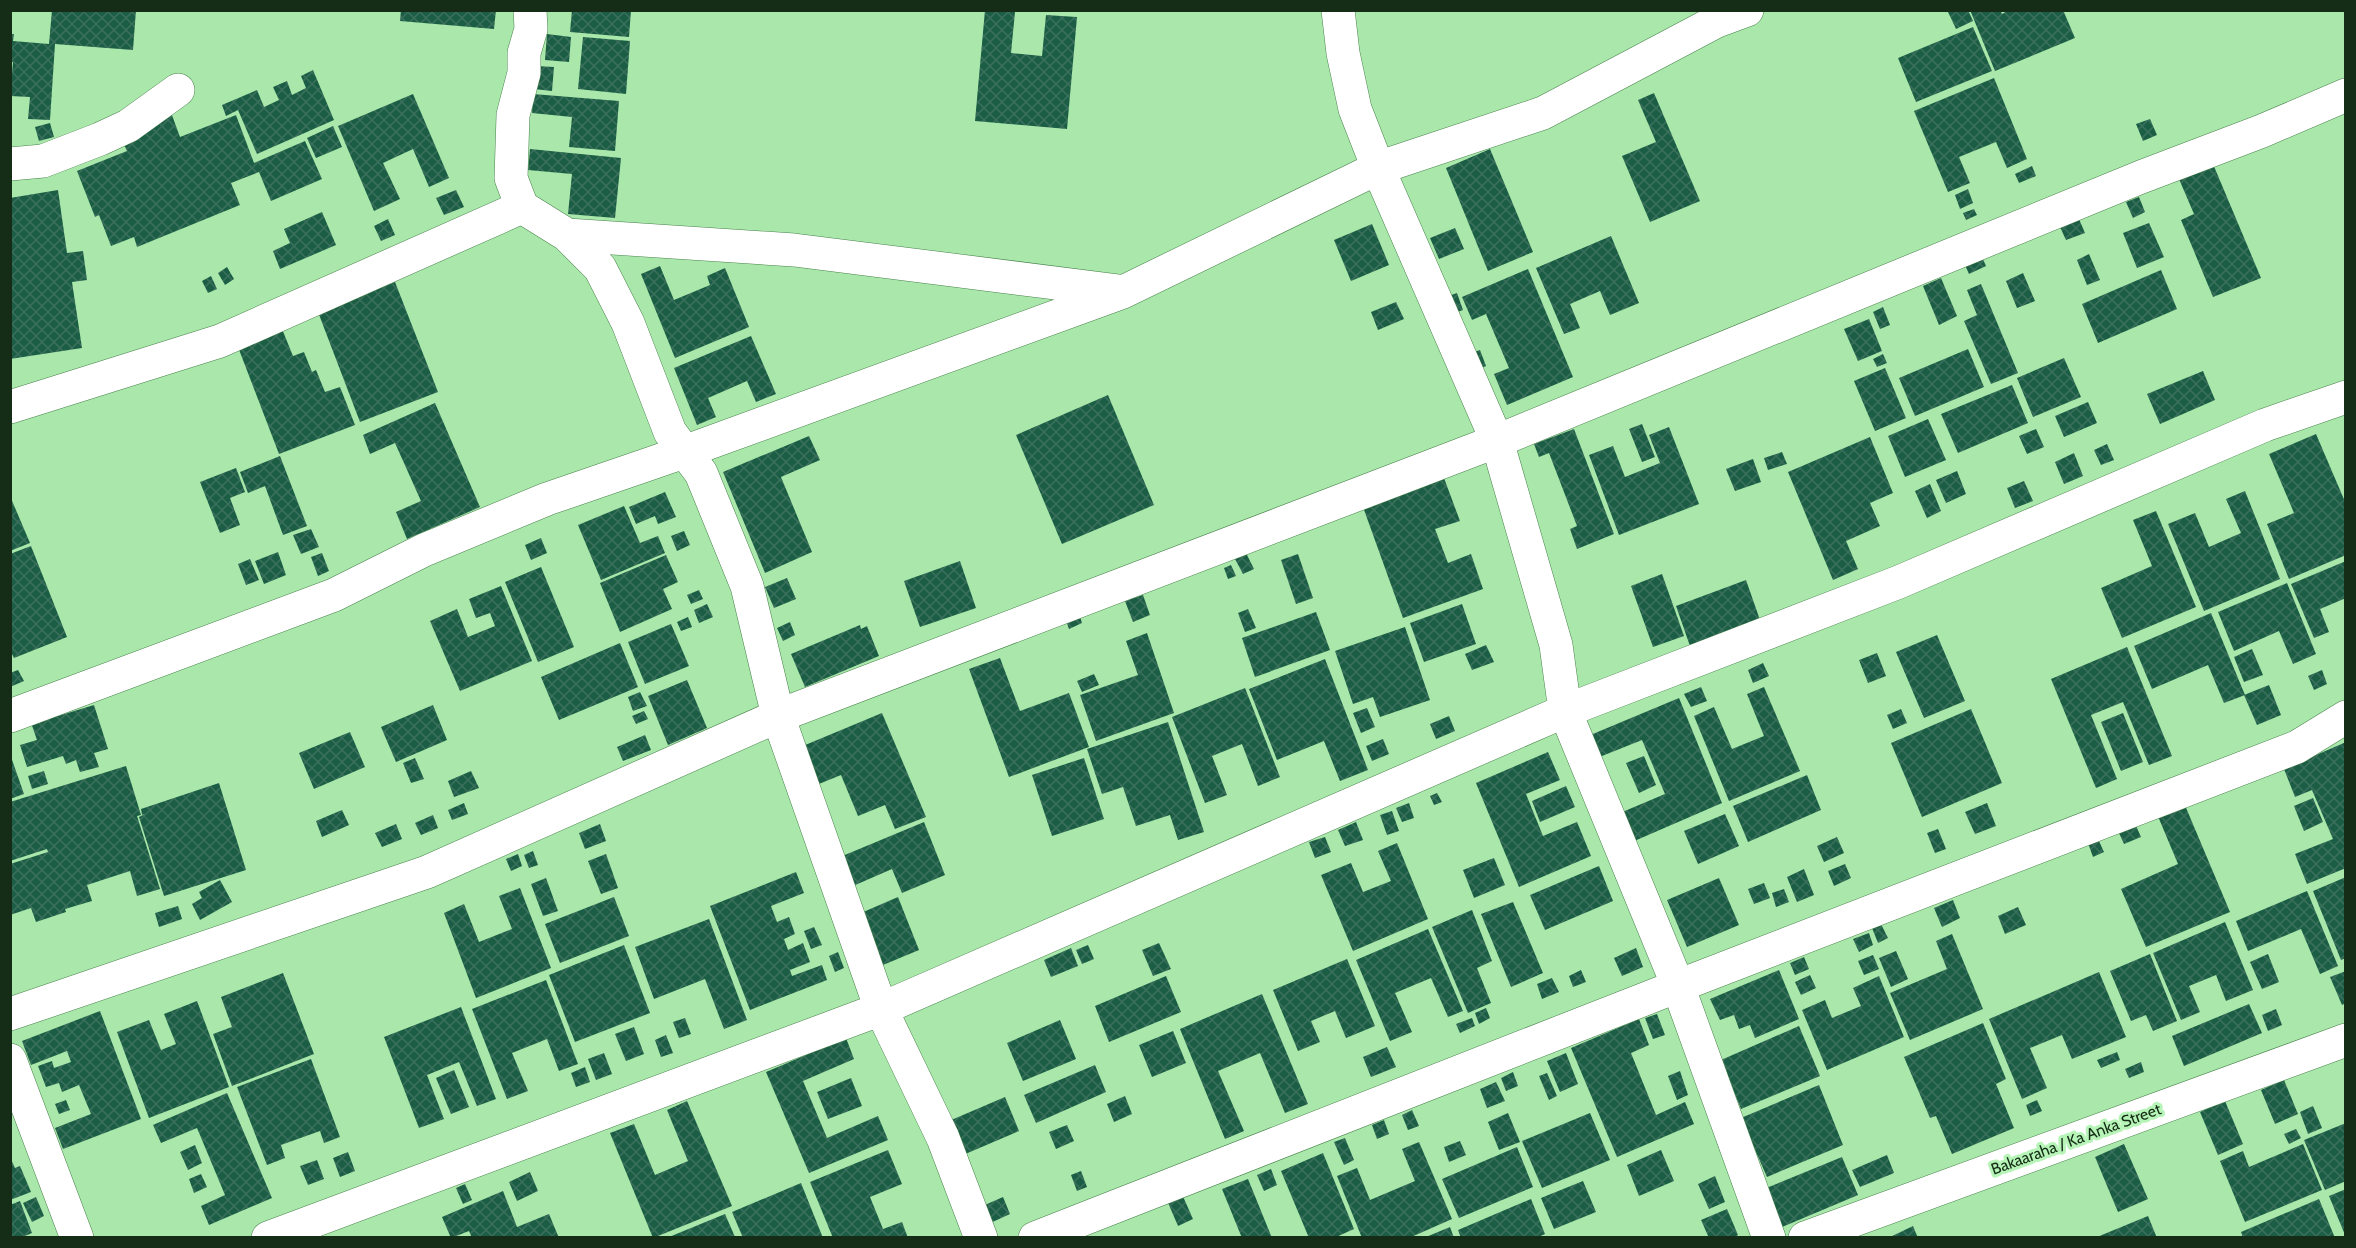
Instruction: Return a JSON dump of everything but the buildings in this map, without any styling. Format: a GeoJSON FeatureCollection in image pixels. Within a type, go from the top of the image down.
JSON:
{"type":"FeatureCollection","features":[{"type":"Feature","properties":{"kind":"street"},"geometry":{"type":"LineString","coordinates":[[530,10],[531,29],[524,53],[524,72],[513,115],[511,178],[522,207],[567,235],[600,268],[628,323],[670,432],[701,473],[747,586],[778,716],[881,1009],[943,1138],[981,1238]]}},
{"type":"Feature","properties":{"kind":"street"},"geometry":{"type":"LineString","coordinates":[[1338,10],[1343,53],[1355,109],[1378,168],[1497,441],[1556,645],[1565,711],[1678,986],[1769,1238]]}},
{"type":"Feature","properties":{"kind":"street"},"geometry":{"type":"LineString","coordinates":[[10,716],[334,595],[424,550],[495,519],[1124,292],[1378,168],[1543,113],[1717,21],[1748,10]]}},
{"type":"Feature","properties":{"kind":"street"},"geometry":{"type":"LineString","coordinates":[[10,164],[43,161],[100,139],[128,126],[178,90]]}},
{"type":"Feature","properties":{"kind":"street"},"geometry":{"type":"LineString","coordinates":[[10,1014],[427,872],[778,716],[1497,441],[2346,95]]}},
{"type":"Feature","properties":{"kind":"street"},"geometry":{"type":"LineString","coordinates":[[10,407],[220,341],[522,207]]}},
{"type":"Feature","properties":{"kind":"street"},"geometry":{"type":"LineString","coordinates":[[567,235],[794,250],[1124,292]]}},
{"type":"Feature","properties":{"kind":"street"},"geometry":{"type":"LineString","coordinates":[[268,1238],[881,1009],[1565,711],[1899,582],[2265,425],[2346,397]]}},
{"type":"Feature","properties":{"kind":"street"},"geometry":{"type":"LineString","coordinates":[[1035,1238],[2297,747],[2346,717]]}},
{"type":"Feature","properties":{"kind":"street","name":"Bakaaraha / Ka Anka Street"},"geometry":{"type":"LineString","coordinates":[[1805,1238],[2346,1040]]}},
{"type":"Feature","properties":{"kind":"street"},"geometry":{"type":"LineString","coordinates":[[10,1060],[77,1238]]}}]}
